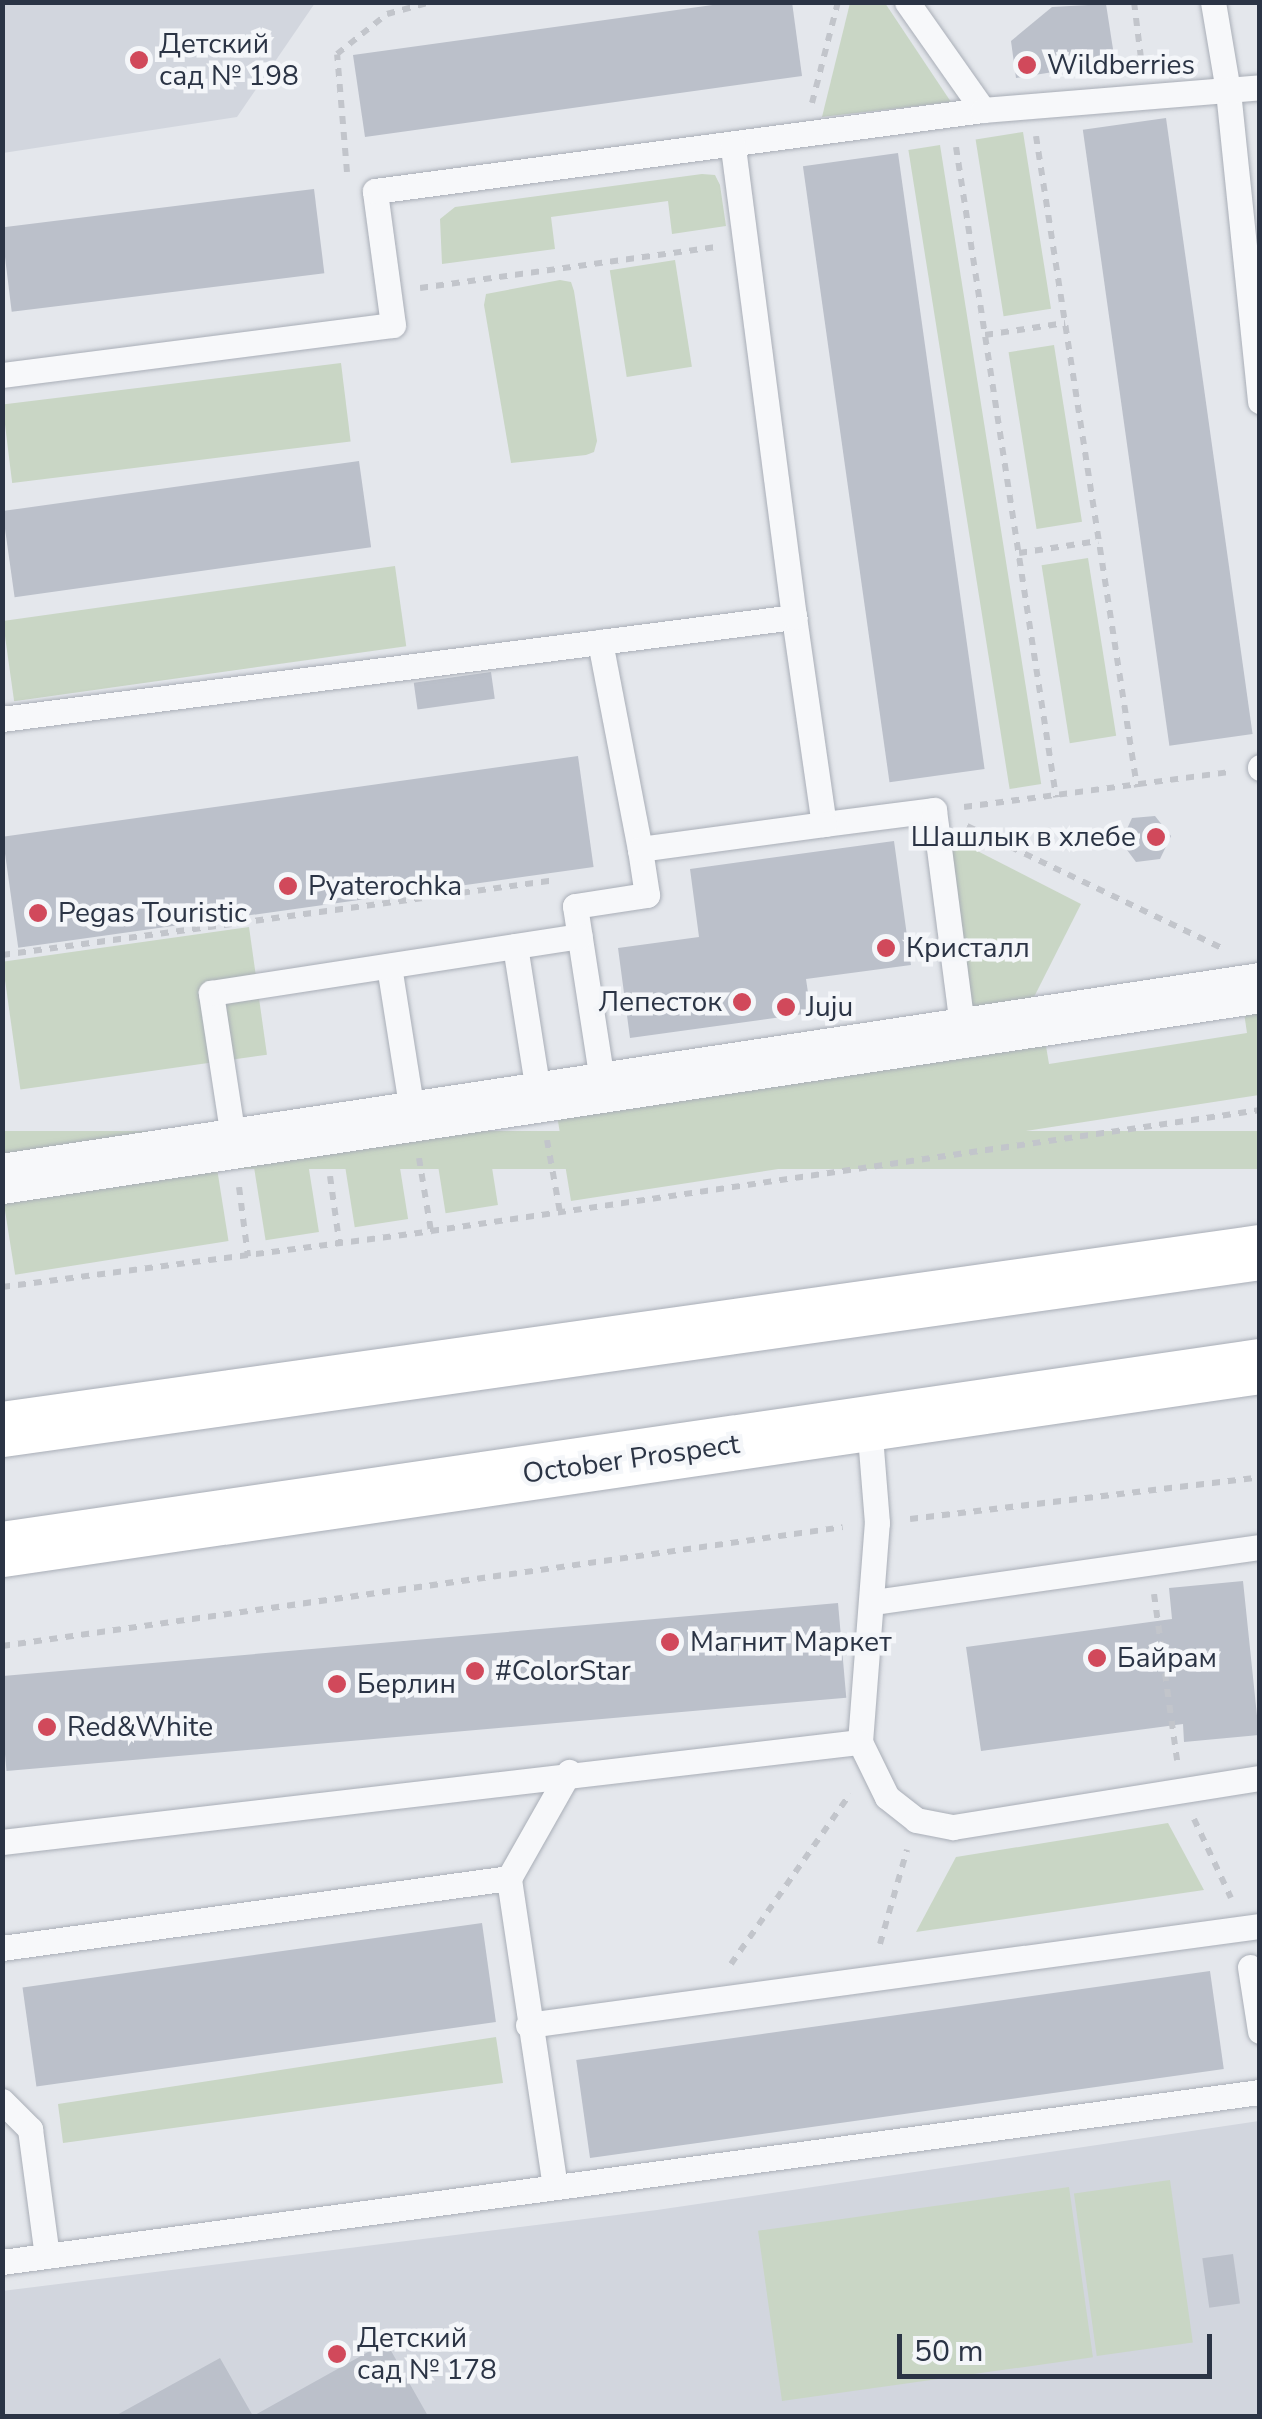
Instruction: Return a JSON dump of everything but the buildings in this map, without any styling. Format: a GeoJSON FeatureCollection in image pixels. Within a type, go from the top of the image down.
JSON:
{"type":"FeatureCollection","features":[{"type":"Feature","properties":{"kind":"main road"},"geometry":{"type":"LineString","coordinates":[[2,1429],[1260,1252]]}},
{"type":"Feature","properties":{"kind":"main road","name":"October Prospect"},"geometry":{"type":"LineString","coordinates":[[2,1549],[1260,1366]]}},
{"type":"Feature","properties":{"kind":"street"},"geometry":{"type":"LineString","coordinates":[[2,1179],[1260,988]]}},
{"type":"Feature","properties":{"kind":"lane"},"geometry":{"type":"LineString","coordinates":[[907,2],[983,110]]}},
{"type":"Feature","properties":{"kind":"lane"},"geometry":{"type":"LineString","coordinates":[[1213,2],[1228,91],[1260,401]]}},
{"type":"Feature","properties":{"kind":"lane"},"geometry":{"type":"LineString","coordinates":[[2,375],[393,325],[375,190],[983,110],[1260,87]]}},
{"type":"Feature","properties":{"kind":"lane"},"geometry":{"type":"LineString","coordinates":[[733,144],[824,824]]}},
{"type":"Feature","properties":{"kind":"lane"},"geometry":{"type":"LineString","coordinates":[[2,720],[794,617]]}},
{"type":"Feature","properties":{"kind":"lane"},"geometry":{"type":"LineString","coordinates":[[600,642],[647,896],[576,906],[603,1088]]}},
{"type":"Feature","properties":{"kind":"lane"},"geometry":{"type":"LineString","coordinates":[[640,849],[934,810],[963,1032]]}},
{"type":"Feature","properties":{"kind":"lane"},"geometry":{"type":"LineString","coordinates":[[234,1144],[211,994],[580,936]]}},
{"type":"Feature","properties":{"kind":"lane"},"geometry":{"type":"LineString","coordinates":[[515,946],[539,1097]]}},
{"type":"Feature","properties":{"kind":"lane"},"geometry":{"type":"LineString","coordinates":[[389,966],[412,1117]]}},
{"type":"Feature","properties":{"kind":"lane"},"geometry":{"type":"LineString","coordinates":[[869,1424],[878,1522],[865,1753],[887,1797],[916,1820],[954,1827],[1260,1778]]}},
{"type":"Feature","properties":{"kind":"lane"},"geometry":{"type":"LineString","coordinates":[[873,1602],[1260,1546]]}},
{"type":"Feature","properties":{"kind":"lane"},"geometry":{"type":"LineString","coordinates":[[2,1842],[569,1772],[865,1753]]}},
{"type":"Feature","properties":{"kind":"lane"},"geometry":{"type":"LineString","coordinates":[[555,2187],[509,1878],[569,1772]]}},
{"type":"Feature","properties":{"kind":"lane"},"geometry":{"type":"LineString","coordinates":[[2,1948],[509,1878]]}},
{"type":"Feature","properties":{"kind":"lane"},"geometry":{"type":"LineString","coordinates":[[528,2025],[1260,1926]]}},
{"type":"Feature","properties":{"kind":"lane"},"geometry":{"type":"LineString","coordinates":[[1250,1967],[1260,2031]]}},
{"type":"Feature","properties":{"kind":"lane"},"geometry":{"type":"LineString","coordinates":[[2,2262],[1260,2092]]}},
{"type":"Feature","properties":{"kind":"lane"},"geometry":{"type":"LineString","coordinates":[[2,2101],[30,2129],[48,2256]]}},
{"type":"Feature","properties":{"kind":"path"},"geometry":{"type":"LineString","coordinates":[[375,190],[348,177],[337,54],[387,14],[431,2]]}},
{"type":"Feature","properties":{"kind":"path"},"geometry":{"type":"LineString","coordinates":[[804,133],[838,2]]}},
{"type":"Feature","properties":{"kind":"path"},"geometry":{"type":"LineString","coordinates":[[1134,2],[1146,97]]}},
{"type":"Feature","properties":{"kind":"path"},"geometry":{"type":"LineString","coordinates":[[1031,106],[1137,787]]}},
{"type":"Feature","properties":{"kind":"path"},"geometry":{"type":"LineString","coordinates":[[951,116],[1056,797]]}},
{"type":"Feature","properties":{"kind":"path"},"geometry":{"type":"LineString","coordinates":[[389,292],[746,242]]}},
{"type":"Feature","properties":{"kind":"path"},"geometry":{"type":"LineString","coordinates":[[985,335],[1065,323]]}},
{"type":"Feature","properties":{"kind":"path"},"geometry":{"type":"LineString","coordinates":[[1018,553],[1098,541]]}},
{"type":"Feature","properties":{"kind":"path"},"geometry":{"type":"LineString","coordinates":[[934,810],[1137,787],[1260,767]]}},
{"type":"Feature","properties":{"kind":"path"},"geometry":{"type":"LineString","coordinates":[[934,810],[1225,949]]}},
{"type":"Feature","properties":{"kind":"path"},"geometry":{"type":"LineString","coordinates":[[2,955],[565,878]]}},
{"type":"Feature","properties":{"kind":"path"},"geometry":{"type":"LineString","coordinates":[[539,1097],[560,1212]]}},
{"type":"Feature","properties":{"kind":"path"},"geometry":{"type":"LineString","coordinates":[[2,1287],[431,1231],[1260,1110]]}},
{"type":"Feature","properties":{"kind":"path"},"geometry":{"type":"LineString","coordinates":[[412,1117],[431,1231]]}},
{"type":"Feature","properties":{"kind":"path"},"geometry":{"type":"LineString","coordinates":[[323,1130],[339,1241]]}},
{"type":"Feature","properties":{"kind":"path"},"geometry":{"type":"LineString","coordinates":[[234,1144],[248,1256]]}},
{"type":"Feature","properties":{"kind":"path"},"geometry":{"type":"LineString","coordinates":[[2,1646],[878,1522],[1260,1477]]}},
{"type":"Feature","properties":{"kind":"path"},"geometry":{"type":"LineString","coordinates":[[706,2001],[865,1753]]}},
{"type":"Feature","properties":{"kind":"path"},"geometry":{"type":"LineString","coordinates":[[870,1979],[916,1820]]}},
{"type":"Feature","properties":{"kind":"shaded area","name":"Детский сад № 198"},"geometry":{"type":"Polygon","coordinates":[[[3,2],[315,3],[237,117],[3,153],[3,2]]]}},
{"type":"Feature","properties":{"kind":"shaded area"},"geometry":{"type":"Polygon","coordinates":[[[1259,2121],[1259,2416],[3,2416],[2,2291],[657,2210],[1259,2121]]]}},
{"type":"Feature","properties":{"kind":"green space"},"geometry":{"type":"Polygon","coordinates":[[[850,3],[885,3],[951,102],[822,117],[850,3]]]}},
{"type":"Feature","properties":{"kind":"green space"},"geometry":{"type":"Polygon","coordinates":[[[1023,132],[1051,309],[1004,316],[976,140],[1023,132]]]}},
{"type":"Feature","properties":{"kind":"green space"},"geometry":{"type":"Polygon","coordinates":[[[940,145],[1041,784],[1010,789],[908,150],[940,145]]]}},
{"type":"Feature","properties":{"kind":"green space"},"geometry":{"type":"Polygon","coordinates":[[[715,175],[720,185],[726,226],[672,234],[668,201],[551,217],[555,249],[442,264],[440,219],[455,207],[715,175]]]}},
{"type":"Feature","properties":{"kind":"green space"},"geometry":{"type":"Polygon","coordinates":[[[675,260],[692,367],[627,377],[610,270],[675,260]]]}},
{"type":"Feature","properties":{"kind":"green space"},"geometry":{"type":"Polygon","coordinates":[[[560,280],[571,282],[574,291],[597,441],[594,452],[586,455],[511,463],[484,305],[486,294],[560,280]]]}},
{"type":"Feature","properties":{"kind":"green space"},"geometry":{"type":"Polygon","coordinates":[[[1054,345],[1082,522],[1037,529],[1009,352],[1054,345]]]}},
{"type":"Feature","properties":{"kind":"green space"},"geometry":{"type":"Polygon","coordinates":[[[341,363],[351,441],[12,483],[3,405],[341,363]]]}},
{"type":"Feature","properties":{"kind":"green space"},"geometry":{"type":"Polygon","coordinates":[[[1088,558],[1116,736],[1070,743],[1042,565],[1088,558]]]}},
{"type":"Feature","properties":{"kind":"green space"},"geometry":{"type":"Polygon","coordinates":[[[395,566],[406,646],[14,701],[3,621],[395,566]]]}},
{"type":"Feature","properties":{"kind":"green space"},"geometry":{"type":"Polygon","coordinates":[[[946,835],[1081,904],[1032,1001],[968,1009],[946,835]]]}},
{"type":"Feature","properties":{"kind":"green space"},"geometry":{"type":"Polygon","coordinates":[[[249,927],[267,1055],[20,1089],[2,962],[249,927]]]}},
{"type":"Feature","properties":{"kind":"green space"},"geometry":{"type":"Polygon","coordinates":[[[1259,1003],[1259,1095],[571,1201],[556,1109],[1044,1034],[1049,1064],[1247,1033],[1243,1006],[1259,1003]]]}},
{"type":"Feature","properties":{"kind":"green space"},"geometry":{"type":"Polygon","coordinates":[[[484,1117],[498,1205],[446,1213],[432,1125],[484,1117]]]}},
{"type":"Feature","properties":{"kind":"green space"},"geometry":{"type":"Polygon","coordinates":[[[394,1130],[408,1219],[355,1227],[341,1138],[394,1130]]]}},
{"type":"Feature","properties":{"kind":"green space"},"geometry":{"type":"Polygon","coordinates":[[[2,1131],[1259,1131],[1259,1169],[2,1169],[2,1131]]]}},
{"type":"Feature","properties":{"kind":"green space"},"geometry":{"type":"Polygon","coordinates":[[[305,1144],[319,1232],[266,1240],[252,1152],[305,1144]]]}},
{"type":"Feature","properties":{"kind":"green space"},"geometry":{"type":"Polygon","coordinates":[[[216,1162],[229,1241],[15,1275],[3,1196],[216,1162]]]}},
{"type":"Feature","properties":{"kind":"green space"},"geometry":{"type":"Polygon","coordinates":[[[1168,1823],[1204,1890],[916,1932],[956,1857],[1168,1823]]]}},
{"type":"Feature","properties":{"kind":"green space"},"geometry":{"type":"Polygon","coordinates":[[[496,2037],[503,2083],[63,2143],[58,2104],[496,2037]]]}},
{"type":"Feature","properties":{"kind":"green space"},"geometry":{"type":"Polygon","coordinates":[[[1170,2180],[1193,2342],[1097,2356],[1074,2193],[1170,2180]]]}},
{"type":"Feature","properties":{"kind":"green space"},"geometry":{"type":"Polygon","coordinates":[[[1069,2187],[1093,2357],[782,2401],[758,2231],[1069,2187]]]}},
{"type":"Feature","properties":{"kind":"place","name":"Детский сад № 198"},"geometry":{"type":"Point","coordinates":[139,60]}},
{"type":"Feature","properties":{"kind":"place","name":"Wildberries"},"geometry":{"type":"Point","coordinates":[1027,65]}},
{"type":"Feature","properties":{"kind":"place","name":"Шашлык в хлебе"},"geometry":{"type":"Point","coordinates":[1156,837]}},
{"type":"Feature","properties":{"kind":"place","name":"Pyaterochka"},"geometry":{"type":"Point","coordinates":[288,886]}},
{"type":"Feature","properties":{"kind":"place","name":"Pegas Touristic"},"geometry":{"type":"Point","coordinates":[38,913]}},
{"type":"Feature","properties":{"kind":"place","name":"Кристалл"},"geometry":{"type":"Point","coordinates":[886,948]}},
{"type":"Feature","properties":{"kind":"place","name":"Лепесток"},"geometry":{"type":"Point","coordinates":[742,1002]}},
{"type":"Feature","properties":{"kind":"place","name":"Juju"},"geometry":{"type":"Point","coordinates":[786,1007]}},
{"type":"Feature","properties":{"kind":"place","name":"Магнит Маркет"},"geometry":{"type":"Point","coordinates":[670,1642]}},
{"type":"Feature","properties":{"kind":"place","name":"Байрам"},"geometry":{"type":"Point","coordinates":[1097,1658]}},
{"type":"Feature","properties":{"kind":"place","name":"#ColorStar"},"geometry":{"type":"Point","coordinates":[475,1671]}},
{"type":"Feature","properties":{"kind":"place","name":"Берлин"},"geometry":{"type":"Point","coordinates":[337,1684]}},
{"type":"Feature","properties":{"kind":"place","name":"Red&White"},"geometry":{"type":"Point","coordinates":[47,1727]}},
{"type":"Feature","properties":{"kind":"place","name":"Детский сад № 178"},"geometry":{"type":"Point","coordinates":[337,2354]}}]}
